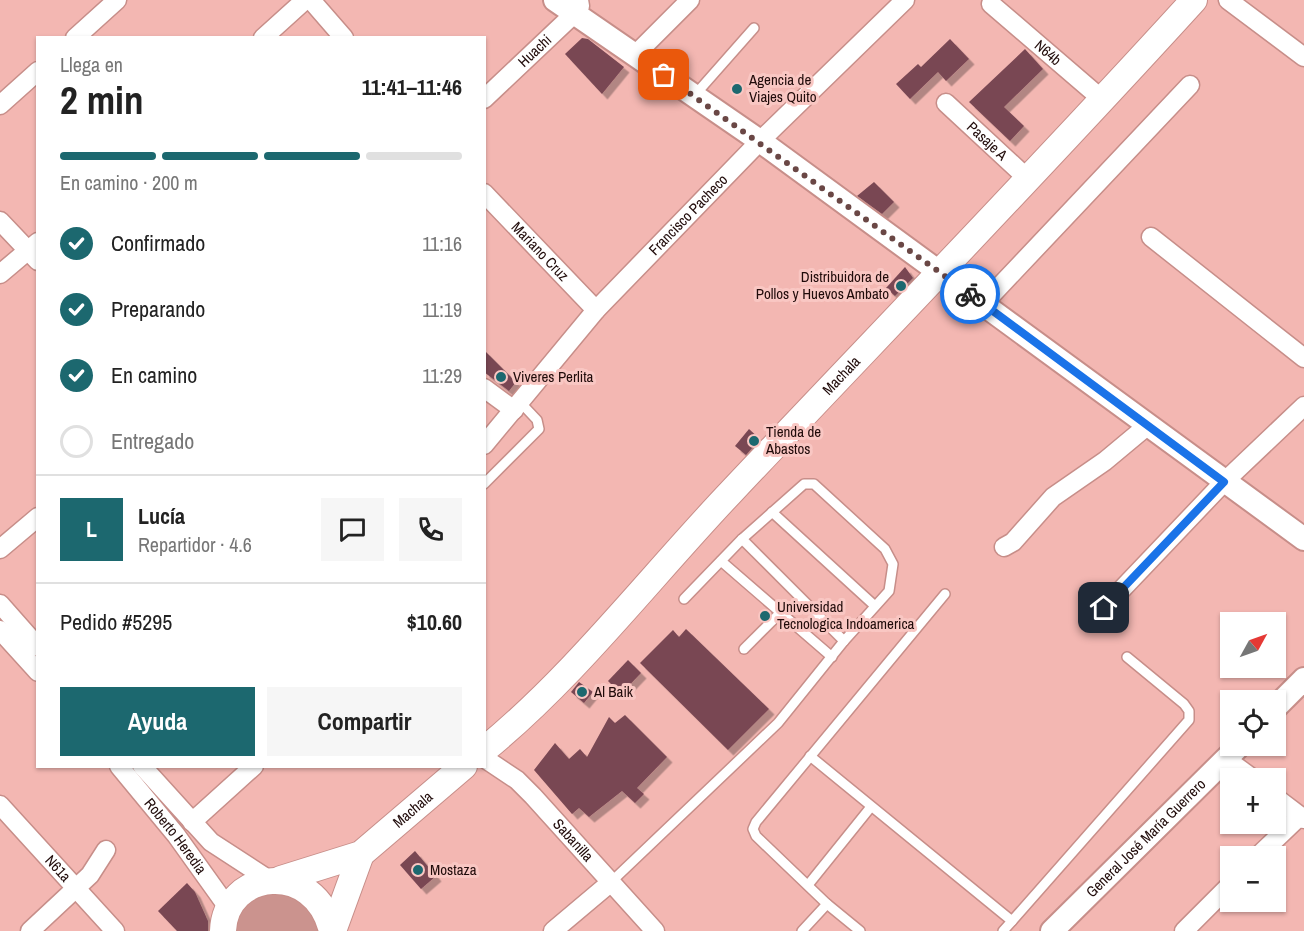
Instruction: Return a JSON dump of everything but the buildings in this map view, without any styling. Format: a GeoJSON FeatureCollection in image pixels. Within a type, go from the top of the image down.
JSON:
{"type":"FeatureCollection","features":[{"type":"Feature","properties":{"kind":"main road","name":"Machala"},"geometry":{"type":"LineString","coordinates":[[486,748],[525,717],[714,509],[1104,101],[1194,0]]}},
{"type":"Feature","properties":{"kind":"main road","name":"Machala"},"geometry":{"type":"LineString","coordinates":[[226,920],[240,895],[254,886],[361,854],[462,768]]}},
{"type":"Feature","properties":{"kind":"main road","name":"Machala"},"geometry":{"type":"LineString","coordinates":[[333,931],[361,854]]}},
{"type":"Feature","properties":{"kind":"main road"},"geometry":{"type":"LineString","coordinates":[[276,880],[304,887],[318,899],[328,914],[333,931]]}},
{"type":"Feature","properties":{"kind":"street"},"geometry":{"type":"LineString","coordinates":[[77,36],[117,0]]}},
{"type":"Feature","properties":{"kind":"street"},"geometry":{"type":"LineString","coordinates":[[265,36],[305,0]]}},
{"type":"Feature","properties":{"kind":"street"},"geometry":{"type":"LineString","coordinates":[[310,0],[342,36]]}},
{"type":"Feature","properties":{"kind":"street"},"geometry":{"type":"LineString","coordinates":[[555,0],[577,6],[635,55],[760,141],[1147,426],[1304,538]]}},
{"type":"Feature","properties":{"kind":"street"},"geometry":{"type":"LineString","coordinates":[[635,55],[690,0]]}},
{"type":"Feature","properties":{"kind":"street","name":"Francisco Pacheco"},"geometry":{"type":"LineString","coordinates":[[486,443],[596,310],[760,141],[905,0]]}},
{"type":"Feature","properties":{"kind":"street"},"geometry":{"type":"LineString","coordinates":[[1228,0],[1304,57]]}},
{"type":"Feature","properties":{"kind":"street","name":"N64b"},"geometry":{"type":"LineString","coordinates":[[991,4],[1104,101]]}},
{"type":"Feature","properties":{"kind":"street","name":"Huachi"},"geometry":{"type":"LineString","coordinates":[[486,97],[577,6]]}},
{"type":"Feature","properties":{"kind":"street"},"geometry":{"type":"LineString","coordinates":[[0,105],[36,74]]}},
{"type":"Feature","properties":{"kind":"street"},"geometry":{"type":"LineString","coordinates":[[983,304],[1190,85]]}},
{"type":"Feature","properties":{"kind":"street","name":"Pasaje A"},"geometry":{"type":"LineString","coordinates":[[946,103],[1028,179]]}},
{"type":"Feature","properties":{"kind":"street","name":"Mariano Cruz"},"geometry":{"type":"LineString","coordinates":[[486,194],[596,310]]}},
{"type":"Feature","properties":{"kind":"street"},"geometry":{"type":"LineString","coordinates":[[0,221],[34,251],[0,274]]}},
{"type":"Feature","properties":{"kind":"street"},"geometry":{"type":"LineString","coordinates":[[1151,237],[1304,358]]}},
{"type":"Feature","properties":{"kind":"street"},"geometry":{"type":"LineString","coordinates":[[486,389],[517,406]]}},
{"type":"Feature","properties":{"kind":"street"},"geometry":{"type":"LineString","coordinates":[[1104,608],[1224,482],[1304,406]]}},
{"type":"Feature","properties":{"kind":"street"},"geometry":{"type":"LineString","coordinates":[[1004,547],[1013,542],[1053,498],[1105,461],[1147,426]]}},
{"type":"Feature","properties":{"kind":"street"},"geometry":{"type":"LineString","coordinates":[[0,549],[36,519]]}},
{"type":"Feature","properties":{"kind":"street"},"geometry":{"type":"LineString","coordinates":[[0,604],[36,645]]}},
{"type":"Feature","properties":{"kind":"street"},"geometry":{"type":"LineString","coordinates":[[0,630],[36,670]]}},
{"type":"Feature","properties":{"kind":"street"},"geometry":{"type":"LineString","coordinates":[[1286,697],[1304,679]]}},
{"type":"Feature","properties":{"kind":"street","name":"General José María Guerrero"},"geometry":{"type":"LineString","coordinates":[[1052,931],[1228,756]]}},
{"type":"Feature","properties":{"kind":"street","name":"Sabanilla"},"geometry":{"type":"LineString","coordinates":[[486,759],[517,780],[655,931]]}},
{"type":"Feature","properties":{"kind":"street","name":"Roberto Heredia"},"geometry":{"type":"LineString","coordinates":[[121,768],[176,835],[226,920]]}},
{"type":"Feature","properties":{"kind":"street","name":"Roberto Heredia"},"geometry":{"type":"LineString","coordinates":[[144,768],[211,842],[276,880]]}},
{"type":"Feature","properties":{"kind":"street"},"geometry":{"type":"LineString","coordinates":[[192,822],[252,768]]}},
{"type":"Feature","properties":{"kind":"street","name":"N61a"},"geometry":{"type":"LineString","coordinates":[[0,805],[115,931]]}},
{"type":"Feature","properties":{"kind":"street"},"geometry":{"type":"LineString","coordinates":[[1270,846],[1302,818],[1286,806]]}},
{"type":"Feature","properties":{"kind":"street"},"geometry":{"type":"LineString","coordinates":[[30,931],[90,875],[106,850]]}},
{"type":"Feature","properties":{"kind":"street"},"geometry":{"type":"LineString","coordinates":[[553,931],[610,883]]}},
{"type":"Feature","properties":{"kind":"street"},"geometry":{"type":"LineString","coordinates":[[1184,931],[1220,895]]}},
{"type":"Feature","properties":{"kind":"lane"},"geometry":{"type":"LineString","coordinates":[[694,96],[754,28]]}},
{"type":"Feature","properties":{"kind":"lane"},"geometry":{"type":"LineString","coordinates":[[486,482],[539,429],[537,420],[517,406]]}},
{"type":"Feature","properties":{"kind":"lane"},"geometry":{"type":"LineString","coordinates":[[610,883],[778,723],[844,641],[889,591],[893,564],[885,549],[814,484],[804,484],[742,539],[684,599]]}},
{"type":"Feature","properties":{"kind":"lane"},"geometry":{"type":"LineString","coordinates":[[772,512],[875,606]]}},
{"type":"Feature","properties":{"kind":"lane"},"geometry":{"type":"LineString","coordinates":[[742,539],[844,641]]}},
{"type":"Feature","properties":{"kind":"lane"},"geometry":{"type":"LineString","coordinates":[[721,561],[832,657]]}},
{"type":"Feature","properties":{"kind":"lane"},"geometry":{"type":"LineString","coordinates":[[860,931],[827,904],[756,836],[753,830],[756,822],[945,594]]}},
{"type":"Feature","properties":{"kind":"lane"},"geometry":{"type":"LineString","coordinates":[[744,649],[780,614]]}},
{"type":"Feature","properties":{"kind":"lane"},"geometry":{"type":"LineString","coordinates":[[1003,931],[1189,720],[1189,711],[1184,704],[1127,657]]}},
{"type":"Feature","properties":{"kind":"lane"},"geometry":{"type":"LineString","coordinates":[[810,756],[870,808],[1012,921]]}},
{"type":"Feature","properties":{"kind":"lane"},"geometry":{"type":"LineString","coordinates":[[808,885],[870,808]]}},
{"type":"Feature","properties":{"kind":"lane"},"geometry":{"type":"LineString","coordinates":[[802,931],[827,904]]}},
{"type":"Feature","properties":{"kind":"shaded area"},"geometry":{"type":"Polygon","coordinates":[[[289,889],[326,931],[230,931],[244,901],[289,889]]]}},
{"type":"Feature","properties":{"kind":"way so far"},"geometry":{"type":"LineString","coordinates":[[664,75],[760,141],[970,294]]}},
{"type":"Feature","properties":{"kind":"place","name":"Agencia de Viajes Quito"},"geometry":{"type":"Point","coordinates":[737,89]}},
{"type":"Feature","properties":{"kind":"place","name":"Distribuidora de Pollos y Huevos Ambato"},"geometry":{"type":"Point","coordinates":[901,286]}},
{"type":"Feature","properties":{"kind":"place","name":"Viveres Perlita"},"geometry":{"type":"Point","coordinates":[501,377]}},
{"type":"Feature","properties":{"kind":"place","name":"Tienda de Abastos"},"geometry":{"type":"Point","coordinates":[754,441]}},
{"type":"Feature","properties":{"kind":"place","name":"Universidad Tecnologica Indoamerica"},"geometry":{"type":"Point","coordinates":[765,616]}},
{"type":"Feature","properties":{"kind":"place","name":"Al Baik"},"geometry":{"type":"Point","coordinates":[582,692]}},
{"type":"Feature","properties":{"kind":"place","name":"Mostaza"},"geometry":{"type":"Point","coordinates":[418,870]}},
{"type":"Feature","properties":{"kind":"route"},"geometry":{"type":"LineString","coordinates":[[970,294],[1224,482],[1104,608]]}}]}
